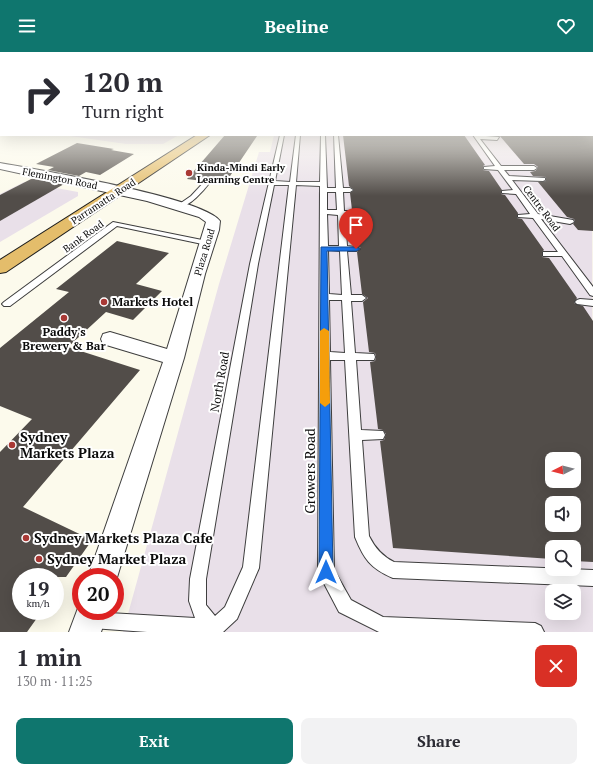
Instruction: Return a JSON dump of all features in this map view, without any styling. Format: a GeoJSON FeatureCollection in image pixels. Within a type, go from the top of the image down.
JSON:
{"type":"FeatureCollection","features":[{"type":"Feature","properties":{"kind":"highway","name":"Parramatta Road"},"geometry":{"type":"LineString","coordinates":[[0,268],[181,142]]}},
{"type":"Feature","properties":{"kind":"highway","name":"Parramatta Road"},"geometry":{"type":"LineString","coordinates":[[0,251],[193,142]]}},
{"type":"Feature","properties":{"kind":"street","name":"Flemington Road"},"geometry":{"type":"LineString","coordinates":[[0,166],[112,189]]}},
{"type":"Feature","properties":{"kind":"street","name":"Plaza Road"},"geometry":{"type":"LineString","coordinates":[[106,568],[174,358],[214,222],[211,217],[205,213],[112,189]]}},
{"type":"Feature","properties":{"kind":"street"},"geometry":{"type":"LineString","coordinates":[[110,339],[174,358]]}},
{"type":"Feature","properties":{"kind":"lane","name":"North Road"},"geometry":{"type":"LineString","coordinates":[[214,630],[202,616],[195,603],[198,579],[254,264],[280,142]]}},
{"type":"Feature","properties":{"kind":"lane"},"geometry":{"type":"LineString","coordinates":[[88,621],[214,630],[231,613],[251,568],[297,142]]}},
{"type":"Feature","properties":{"kind":"lane","name":"Growers Road"},"geometry":{"type":"LineString","coordinates":[[323,142],[326,572],[345,606],[382,625],[535,632]]}},
{"type":"Feature","properties":{"kind":"lane","name":"Centre Road"},"geometry":{"type":"LineString","coordinates":[[479,142],[482,148],[518,192],[593,293]]}},
{"type":"Feature","properties":{"kind":"lane"},"geometry":{"type":"LineString","coordinates":[[339,143],[347,213],[343,249],[362,537],[369,554],[379,564],[393,570],[593,578]]}},
{"type":"Feature","properties":{"kind":"lane"},"geometry":{"type":"LineString","coordinates":[[324,165],[342,166]]}},
{"type":"Feature","properties":{"kind":"lane"},"geometry":{"type":"LineString","coordinates":[[486,168],[534,168]]}},
{"type":"Feature","properties":{"kind":"lane"},"geometry":{"type":"LineString","coordinates":[[507,178],[544,179]]}},
{"type":"Feature","properties":{"kind":"lane"},"geometry":{"type":"LineString","coordinates":[[180,206],[193,197],[208,181]]}},
{"type":"Feature","properties":{"kind":"lane"},"geometry":{"type":"LineString","coordinates":[[271,183],[345,190]]}},
{"type":"Feature","properties":{"kind":"lane"},"geometry":{"type":"LineString","coordinates":[[504,192],[518,192]]}},
{"type":"Feature","properties":{"kind":"lane"},"geometry":{"type":"LineString","coordinates":[[324,212],[347,213]]}},
{"type":"Feature","properties":{"kind":"lane"},"geometry":{"type":"LineString","coordinates":[[520,216],[536,216],[570,222]]}},
{"type":"Feature","properties":{"kind":"lane","name":"Bank Road"},"geometry":{"type":"LineString","coordinates":[[6,304],[116,224],[207,243]]}},
{"type":"Feature","properties":{"kind":"lane"},"geometry":{"type":"LineString","coordinates":[[324,248],[356,249]]}},
{"type":"Feature","properties":{"kind":"lane"},"geometry":{"type":"LineString","coordinates":[[546,254],[564,254]]}},
{"type":"Feature","properties":{"kind":"lane"},"geometry":{"type":"LineString","coordinates":[[584,280],[593,280]]}},
{"type":"Feature","properties":{"kind":"lane"},"geometry":{"type":"LineString","coordinates":[[324,297],[362,298]]}},
{"type":"Feature","properties":{"kind":"lane"},"geometry":{"type":"LineString","coordinates":[[580,302],[593,303]]}},
{"type":"Feature","properties":{"kind":"lane"},"geometry":{"type":"LineString","coordinates":[[324,356],[370,357]]}},
{"type":"Feature","properties":{"kind":"lane"},"geometry":{"type":"LineString","coordinates":[[355,435],[379,435]]}},
{"type":"Feature","properties":{"kind":"shaded area"},"geometry":{"type":"Polygon","coordinates":[[[112,142],[166,142],[163,144],[126,144],[112,142]]]}},
{"type":"Feature","properties":{"kind":"shaded area"},"geometry":{"type":"Polygon","coordinates":[[[272,142],[592,142],[593,632],[123,632],[219,284],[259,152],[270,152],[272,142]]]}},
{"type":"Feature","properties":{"kind":"shaded area"},"geometry":{"type":"Polygon","coordinates":[[[24,182],[78,192],[78,196],[0,242],[0,194],[24,182]]]}},
{"type":"Feature","properties":{"kind":"building"},"geometry":{"type":"Polygon","coordinates":[[[219,142],[253,142],[226,182],[206,179],[203,181],[187,179],[219,142]]]}},
{"type":"Feature","properties":{"kind":"building"},"geometry":{"type":"Polygon","coordinates":[[[344,142],[469,142],[485,165],[483,166],[483,170],[489,171],[502,190],[501,194],[505,195],[518,213],[517,218],[522,219],[544,250],[542,252],[542,257],[549,258],[577,298],[574,303],[583,306],[593,321],[593,562],[581,561],[581,540],[545,540],[545,559],[393,548],[380,441],[384,440],[386,434],[383,430],[378,429],[370,362],[375,361],[376,357],[375,353],[369,352],[363,302],[368,298],[362,294],[357,252],[361,248],[356,246],[353,216],[356,213],[352,210],[350,193],[354,190],[349,186],[344,142]]]}},
{"type":"Feature","properties":{"kind":"building"},"geometry":{"type":"Polygon","coordinates":[[[505,142],[593,142],[593,231],[578,230],[573,224],[575,222],[574,219],[567,217],[538,182],[546,181],[546,177],[533,176],[530,172],[535,171],[538,167],[534,164],[524,164],[505,142]]]}},
{"type":"Feature","properties":{"kind":"building"},"geometry":{"type":"Polygon","coordinates":[[[77,143],[134,154],[100,175],[86,172],[79,176],[48,170],[54,167],[36,164],[77,143]]]}},
{"type":"Feature","properties":{"kind":"building"},"geometry":{"type":"Polygon","coordinates":[[[33,178],[64,184],[0,221],[0,195],[33,178]]]}},
{"type":"Feature","properties":{"kind":"building"},"geometry":{"type":"Polygon","coordinates":[[[117,241],[169,253],[136,284],[162,291],[133,320],[106,312],[68,347],[140,370],[23,507],[92,540],[66,577],[64,577],[64,568],[12,568],[12,620],[36,620],[27,632],[0,632],[0,452],[32,419],[0,406],[0,348],[69,292],[56,289],[117,241]]]}},
{"type":"Feature","properties":{"kind":"slow traffic"},"geometry":{"type":"LineString","coordinates":[[324,331],[325,403]]}},
{"type":"Feature","properties":{"kind":"place","name":"Kinda-Mindi Early Learning Centre"},"geometry":{"type":"Point","coordinates":[189,173]}},
{"type":"Feature","properties":{"kind":"place","name":"Markets Hotel"},"geometry":{"type":"Point","coordinates":[104,302]}},
{"type":"Feature","properties":{"kind":"place","name":"Paddy's Brewery & Bar"},"geometry":{"type":"Point","coordinates":[64,318]}},
{"type":"Feature","properties":{"kind":"place","name":"Sydney Markets Plaza"},"geometry":{"type":"Point","coordinates":[12,445]}},
{"type":"Feature","properties":{"kind":"place","name":"Sydney Markets Plaza Cafe"},"geometry":{"type":"Point","coordinates":[26,538]}},
{"type":"Feature","properties":{"kind":"place","name":"Sydney Market Plaza"},"geometry":{"type":"Point","coordinates":[39,559]}},
{"type":"Feature","properties":{"kind":"route"},"geometry":{"type":"LineString","coordinates":[[326,572],[324,248],[356,249]]}}]}
